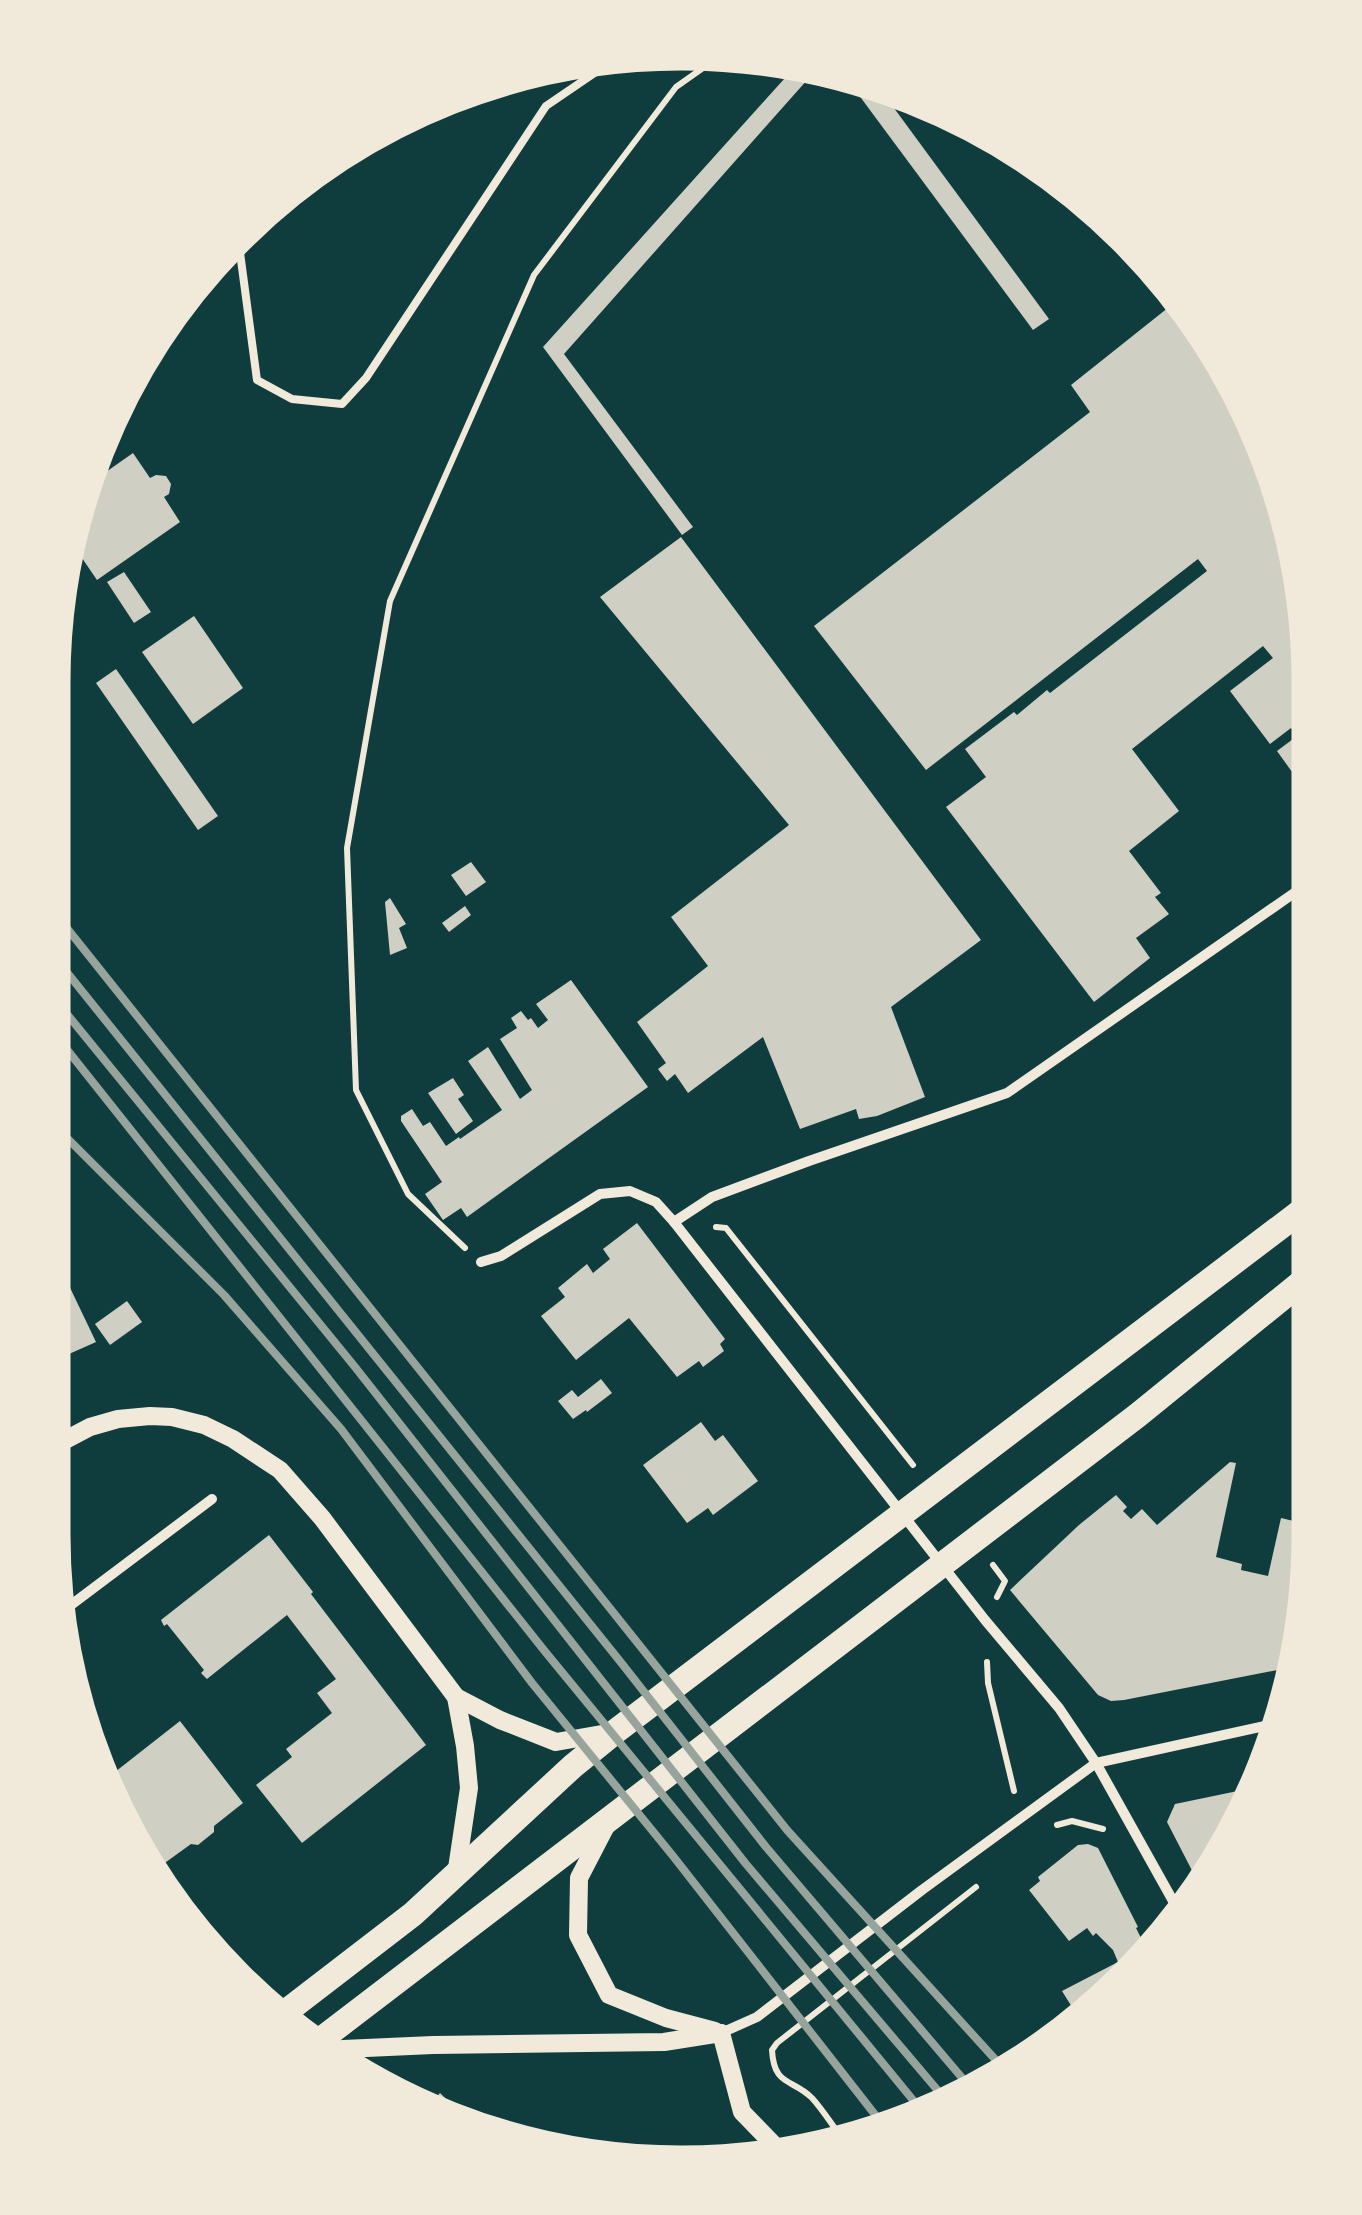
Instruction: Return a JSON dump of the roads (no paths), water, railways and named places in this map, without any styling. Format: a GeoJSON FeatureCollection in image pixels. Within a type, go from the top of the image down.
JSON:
{"type":"FeatureCollection","features":[{"type":"Feature","properties":{"kind":"main road"},"geometry":{"type":"LineString","coordinates":[[291,2007],[413,1914],[616,1731],[1294,1217]]}},
{"type":"Feature","properties":{"kind":"main road"},"geometry":{"type":"LineString","coordinates":[[327,2035],[1138,1415],[1294,1288]]}},
{"type":"Feature","properties":{"kind":"street"},"geometry":{"type":"LineString","coordinates":[[674,1222],[712,1197],[1008,1093],[1294,893]]}},
{"type":"Feature","properties":{"kind":"street"},"geometry":{"type":"LineString","coordinates":[[480,1262],[501,1256],[600,1194],[630,1191],[656,1202],[985,1620],[1059,1708],[1096,1763],[1172,1901]]}},
{"type":"Feature","properties":{"kind":"street"},"geometry":{"type":"LineString","coordinates":[[67,1439],[90,1426],[150,1416],[204,1425],[233,1438],[280,1470],[322,1518],[456,1697],[556,1742],[616,1731]]}},
{"type":"Feature","properties":{"kind":"street"},"geometry":{"type":"LineString","coordinates":[[72,1605],[212,1499]]}},
{"type":"Feature","properties":{"kind":"street"},"geometry":{"type":"LineString","coordinates":[[456,1697],[469,1788],[456,1876]]}},
{"type":"Feature","properties":{"kind":"street"},"geometry":{"type":"LineString","coordinates":[[348,2049],[664,2042],[721,2033],[756,2017],[1096,1763],[1264,1726]]}},
{"type":"Feature","properties":{"kind":"street"},"geometry":{"type":"LineString","coordinates":[[611,1816],[578,1878],[578,1935],[609,1996],[666,2018],[721,2033]]}},
{"type":"Feature","properties":{"kind":"street"},"geometry":{"type":"LineString","coordinates":[[721,2033],[742,2112],[770,2141]]}},
{"type":"Feature","properties":{"kind":"lane"},"geometry":{"type":"LineString","coordinates":[[240,254],[257,380],[292,399],[342,404],[366,378],[546,106],[593,74]]}},
{"type":"Feature","properties":{"kind":"railway"},"geometry":{"type":"LineString","coordinates":[[67,928],[787,1830],[996,2060]]}},
{"type":"Feature","properties":{"kind":"railway"},"geometry":{"type":"LineString","coordinates":[[67,972],[766,1847],[963,2078]]}},
{"type":"Feature","properties":{"kind":"railway"},"geometry":{"type":"LineString","coordinates":[[67,1014],[355,1367],[746,1864],[938,2091]]}},
{"type":"Feature","properties":{"kind":"railway"},"geometry":{"type":"LineString","coordinates":[[67,1050],[543,1649],[914,2102]]}},
{"type":"Feature","properties":{"kind":"railway"},"geometry":{"type":"LineString","coordinates":[[67,1138],[224,1295],[341,1429],[532,1683],[876,2116]]}}]}
